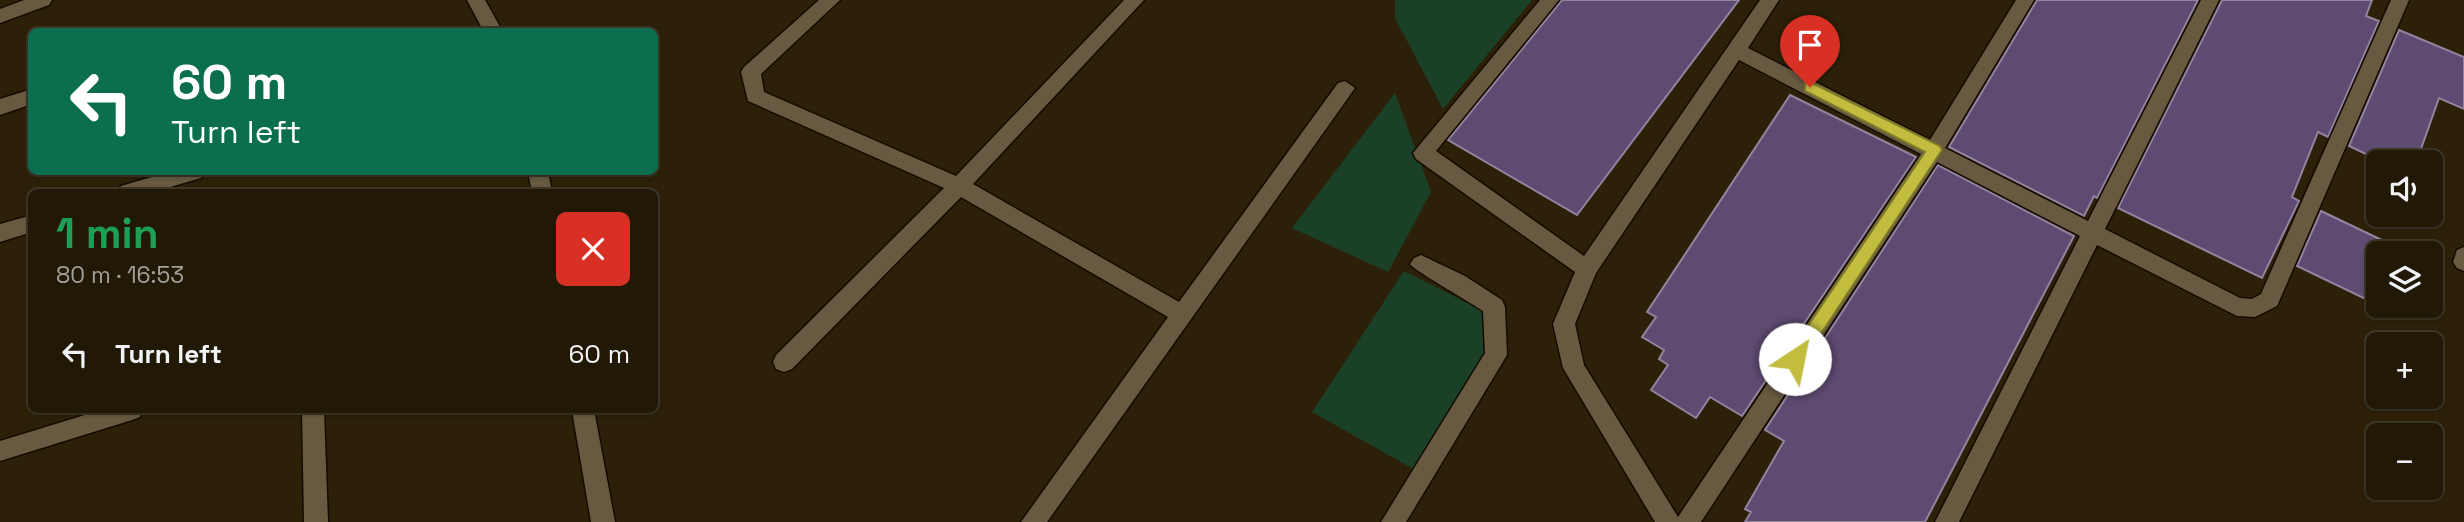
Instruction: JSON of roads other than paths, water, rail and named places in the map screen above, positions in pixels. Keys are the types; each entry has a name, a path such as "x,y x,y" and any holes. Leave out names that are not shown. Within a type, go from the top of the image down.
{"street":[{"path":"0,16 43,0"},
{"path":"476,0 492,28"},
{"path":"831,0 751,72 755,96 959,186 1183,315"},
{"path":"784,362 959,186 1135,0"},
{"path":"1550,0 1423,153 1587,269"},
{"path":"1668,522 1574,369 1564,324 1587,269 1770,0"},
{"path":"1687,522 1934,150 2025,0"},
{"path":"1947,522 2210,0"},
{"path":"1736,50 2237,307 2255,308 2270,300 2400,0"},
{"path":"1033,522 1345,88"},
{"path":"0,107 28,97"},
{"path":"138,189 184,175"},
{"path":"0,233 28,224"},
{"path":"2464,256 2464,262"},
{"path":"1393,522 1496,355 1494,307 1458,282 1421,264"},
{"path":"0,451 122,413"},
{"path":"313,413 316,522"},
{"path":"584,413 603,522"}]}
